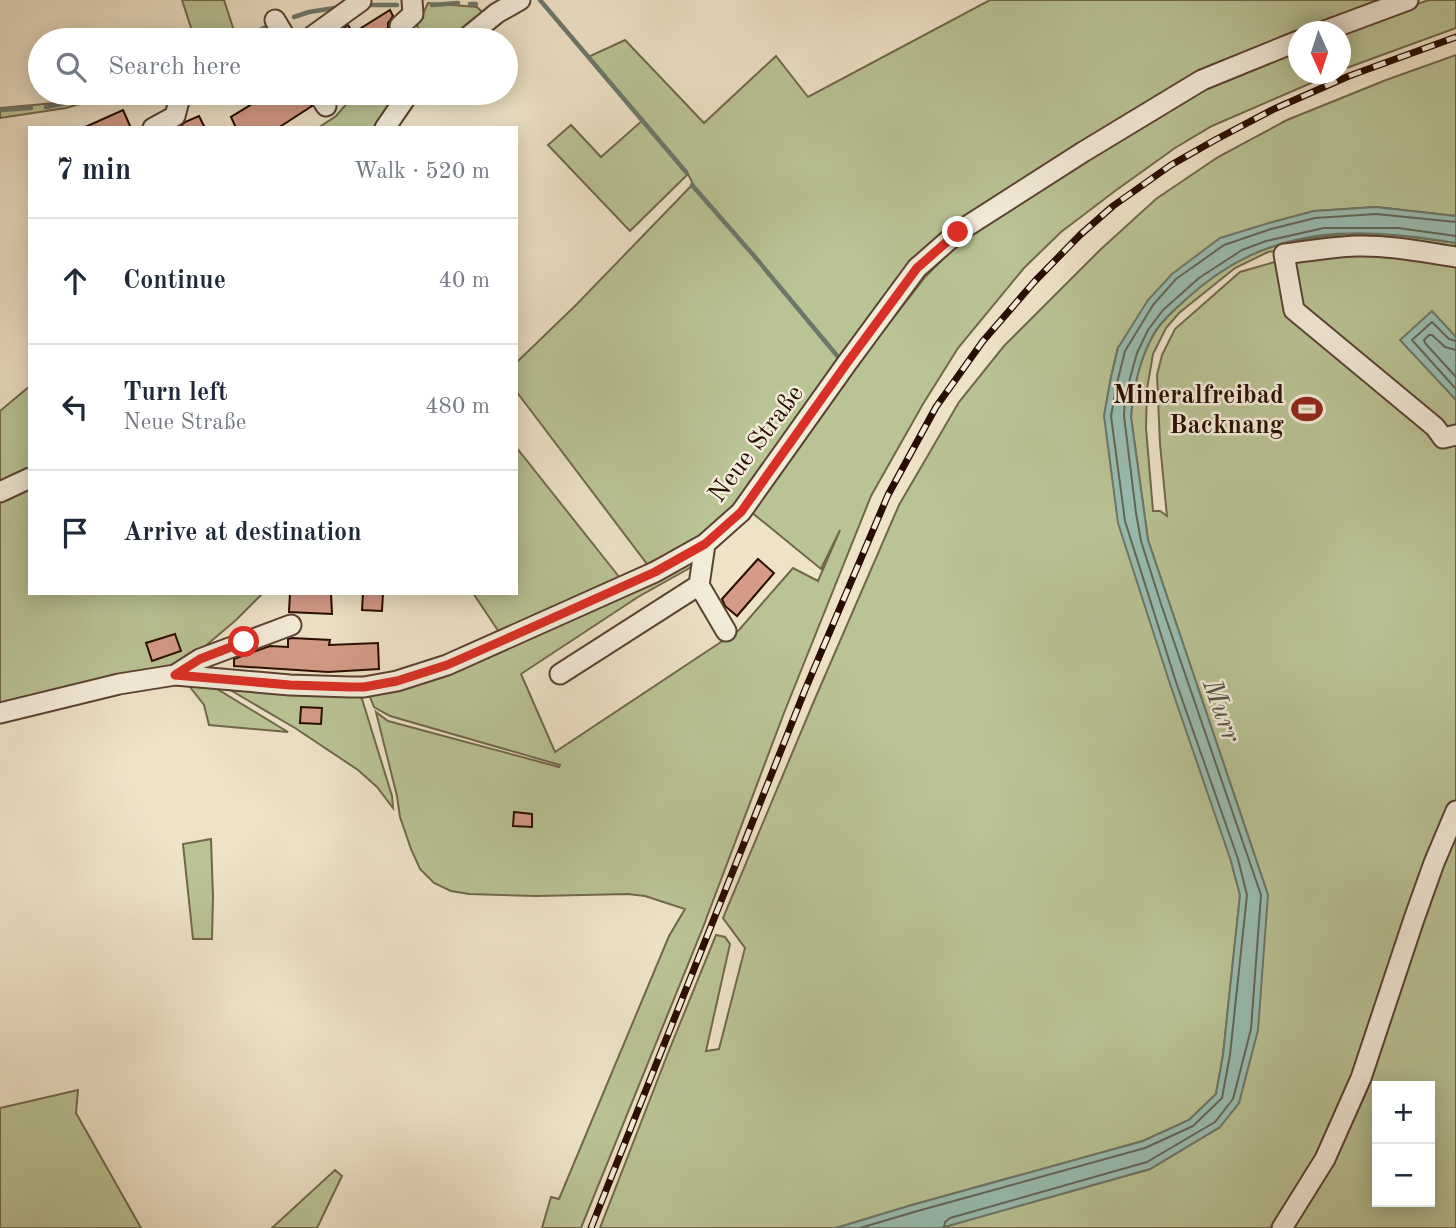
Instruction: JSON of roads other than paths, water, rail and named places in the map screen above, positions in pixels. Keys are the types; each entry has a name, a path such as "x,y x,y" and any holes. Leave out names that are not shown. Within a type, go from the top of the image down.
{"street":[{"path":"400,26 412,14 412,0"},
{"path":"479,28 497,13 520,0"},
{"path":"1351,21 1408,0"},
{"path":"324,28 361,1"},
{"path":"275,20 280,28"},
{"name":"Neue Straße","path":"0,713 119,684 175,675 290,685 350,687 397,681 447,665 655,572 705,544 741,512 917,268 958,232 1202,80 1288,45"},
{"path":"157,126 175,116 178,105"},
{"path":"386,126 401,105"},
{"path":"1456,257 1359,246 1284,254 1294,310 1435,427 1443,438 1456,435"},
{"path":"0,492 28,479"},
{"path":"705,544 699,585 726,631"},
{"path":"560,674 699,585"},
{"path":"175,675 200,659 291,625"},
{"path":"1282,1228 1325,1159 1361,1078 1413,919 1456,811"}],"water":[{"path":"1376,207 1456,216 1456,243 1390,234 1323,235 1284,243 1249,256 1201,287 1160,325 1144,354 1133,396 1131,417 1148,540 1268,895 1258,1030 1239,1103 1220,1127 1150,1169 941,1228 836,1228 1143,1141 1189,1120 1216,1094 1223,1055 1240,895 1118,523 1104,416 1111,377 1118,348 1148,300 1172,274 1220,238 1314,211"},
{"path":"1432,311 1456,337 1456,400 1400,340"}],"waterway":[{"path":"540,0 686,172"},
{"path":"432,5 458,3"},
{"path":"470,4 476,4"},
{"path":"366,5 397,5"},
{"path":"294,17 341,7"},
{"path":"46,107 56,105"},
{"path":"0,110 31,108"},
{"path":"692,185 839,358"}],"railway":[{"path":"591,1228 805,690 888,495 936,407 983,341 1035,281 1080,235 1113,206 1171,165 1274,109 1349,76 1456,37"}],"place":[{"name":"Mineralfreibad Backnang","path":"1307,409"}],"water label":[{"name":"Murr","path":"1223,710"}]}
